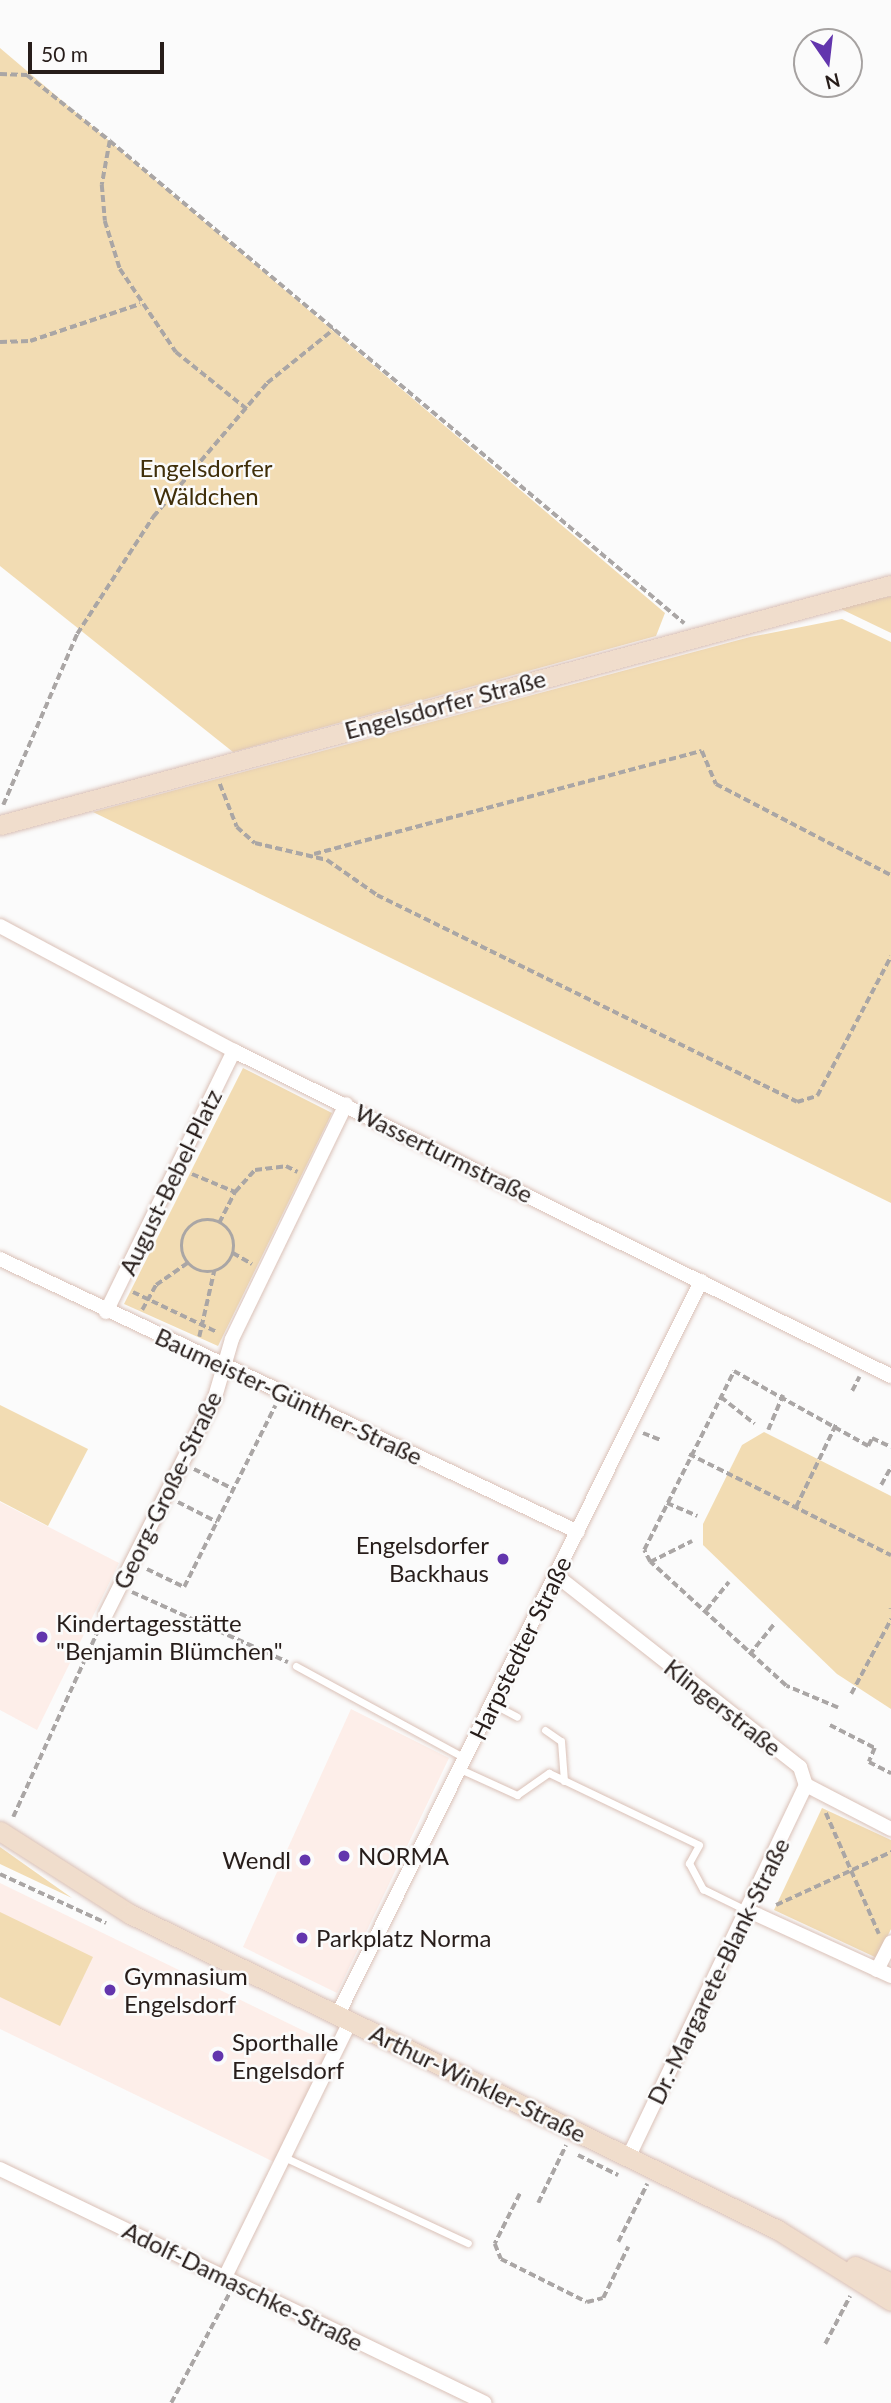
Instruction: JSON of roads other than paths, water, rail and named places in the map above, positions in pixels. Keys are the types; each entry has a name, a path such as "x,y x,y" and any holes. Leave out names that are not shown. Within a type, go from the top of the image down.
{"street":[{"name":"Engelsdorfer Straße","path":"0,825 891,584"},
{"name":"Wasserturmstraße","path":"0,926 234,1051 346,1104 891,1376"},
{"name":"August-Bebel-Platz","path":"106,1312 234,1051"},
{"path":"226,1365 232,1339 346,1104"},
{"name":"Baumeister-Günther-Straße","path":"0,1259 106,1312 226,1365 578,1532"},
{"name":"Harpstedter Straße","path":"230,2279 345,2017 463,1763 701,1281"},
{"name":"Georg-Große-Straße","path":"106,1614 182,1463 226,1365"},
{"name":"Klingerstraße","path":"557,1576 800,1767 812,1788 891,1829"},
{"name":"Dr.-Margarete-Blank-Straße","path":"629,2156 812,1788"},
{"name":"Arthur-Winkler-Straße","path":"3,1833 131,1914 629,2156 812,2249 891,2283"},
{"path":"751,1906 891,1976"},
{"path":"877,1970 889,1946"},
{"name":"Adolf-Damaschke-Straße","path":"0,2169 485,2403"},
{"name":"Arthur-Winkler-Straße","path":"812,2249 891,2301"}],"lane":[{"path":"296,1666 517,1795 539,1774 564,1781 699,1846 689,1863 703,1889 751,1906"},
{"path":"493,1704 517,1717"},
{"path":"545,1730 561,1741 564,1781"},
{"path":"284,2157 468,2243"}],"place":[{"name":"Engelsdorfer Backhaus","path":"503,1559"},
{"name":"Kindertagesstätte \"Benjamin Blümchen\"","path":"42,1637"},
{"name":"NORMA","path":"344,1856"},
{"name":"Wendl","path":"305,1860"},
{"name":"Parkplatz Norma","path":"302,1938"},
{"name":"Gymnasium Engelsdorf","path":"110,1990"},
{"name":"Sporthalle Engelsdorf","path":"218,2056"}],"park label":[{"name":"Engelsdorfer Wäldchen","path":"206,482"}]}
